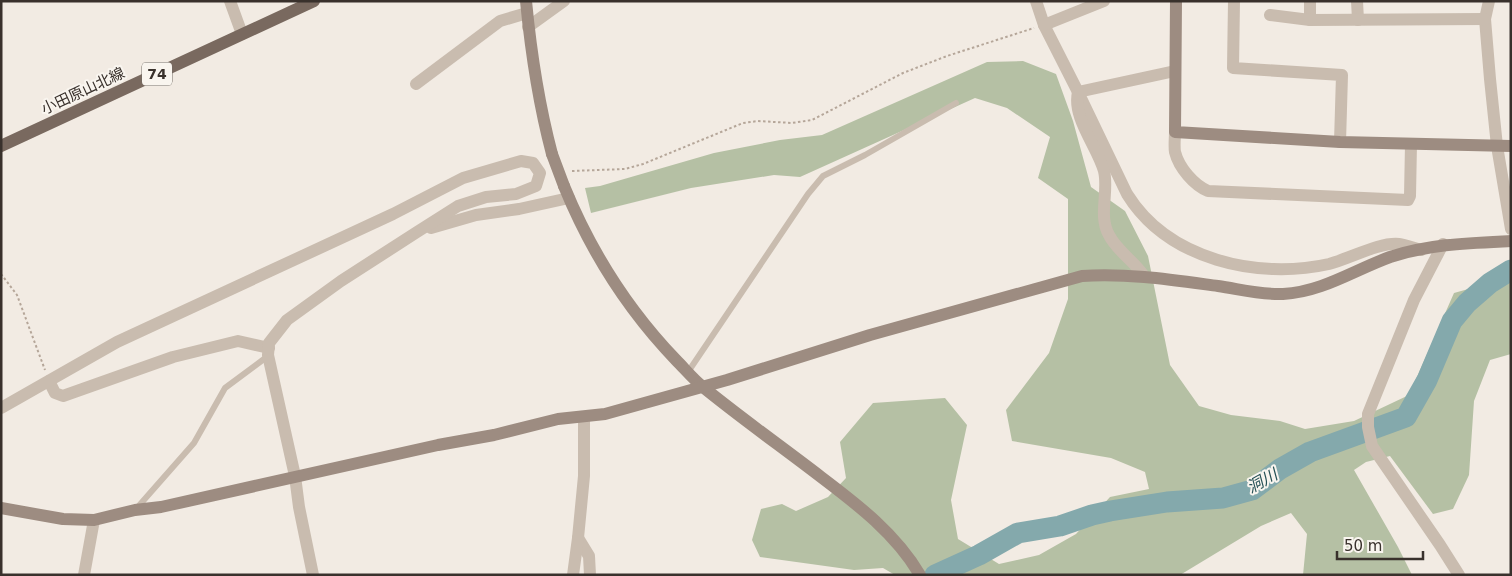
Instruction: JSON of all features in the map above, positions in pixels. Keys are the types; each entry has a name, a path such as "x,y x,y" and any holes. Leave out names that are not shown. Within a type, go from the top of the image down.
{"main road":[{"name":"小田原山北線","path":"1,146 314,1"}],"street":[{"path":"230,1 242,34"},
{"path":"528,27 564,1"},
{"path":"1036,1 1044,25 1134,206 1146,219 1179,244 1210,258 1264,268 1305,268 1332,263 1388,244 1399,244 1421,250"},
{"path":"1044,25 1104,1"},
{"path":"1176,1 1175,152 1181,166 1199,187 1208,191 1408,200 1410,196 1411,144"},
{"path":"1234,1 1234,68 1342,76 1340,142"},
{"path":"1310,1 1310,20"},
{"path":"1357,1 1358,20"},
{"path":"1489,1 1485,19 1497,146 1511,229"},
{"path":"416,84 500,21 527,7 528,27 544,126 552,154 569,198 594,249 624,299 657,340 702,386 876,522 897,542 920,575"},
{"path":"1270,15 1310,20 1485,19"},
{"path":"1078,92 1175,71"},
{"path":"1078,92 1076,101 1079,115 1104,169 1106,181 1105,221 1108,235 1136,264 1144,276"},
{"path":"1175,132 1340,142 1511,146"},
{"path":"1,408 118,342 393,214 463,178 521,161 533,164 540,173 536,186 516,194 486,197 458,206 341,281 287,320 269,343 269,352 295,476 299,507 313,575"},
{"path":"417,232 476,216 569,198"},
{"path":"1,508 63,519 94,520 135,510 161,507 438,445 494,435 558,419 605,414 727,380 870,335 1082,276 1144,276 1281,294 1323,286 1390,257 1443,244 1511,241"},
{"path":"1443,244 1414,300 1368,414 1368,427 1372,446 1459,575"},
{"path":"49,381 56,392 63,396 173,357 238,341 269,352"},
{"path":"573,575 584,476 584,417"},
{"path":"84,575 94,520"},
{"path":"578,538 589,556 590,575"}],"lane":[{"path":"688,372 808,194 824,176 956,103"},
{"path":"135,510 194,443 225,388 269,352"}],"path":[{"path":"567,171 612,170 634,166 744,123 758,121 792,123 812,120 903,73 947,56 1044,25"},
{"path":"1,274 17,294 49,381"}],"green space":[{"path":"1023,61 1056,74 1073,121 1091,187 1125,211 1148,256 1170,365 1199,406 1231,415 1280,421 1305,429 1354,421 1409,395 1454,293 1511,277 1511,354 1490,360 1474,401 1469,475 1453,509 1433,514 1390,456 1366,462 1354,470 1412,575 1303,575 1307,534 1291,513 1261,526 1180,575 895,575 883,568 854,570 760,557 752,540 761,509 782,504 796,511 828,497 846,478 840,442 873,403 945,398 967,425 951,500 958,539 999,564 1039,555 1076,534 1110,497 1149,489 1145,472 1111,458 1012,441 1006,410 1049,353 1068,299 1068,199 1038,178 1050,137 1007,108 975,98 800,177 774,175 691,188 591,213 585,188 600,186 714,153 780,140 822,135 987,62"}],"waterway":[{"name":"洞川","path":"935,575 979,555 1018,533 1060,526 1110,511 1167,502 1223,498 1252,490 1280,469 1310,452 1406,417 1427,380 1452,321 1467,303 1490,283 1511,270"}]}
